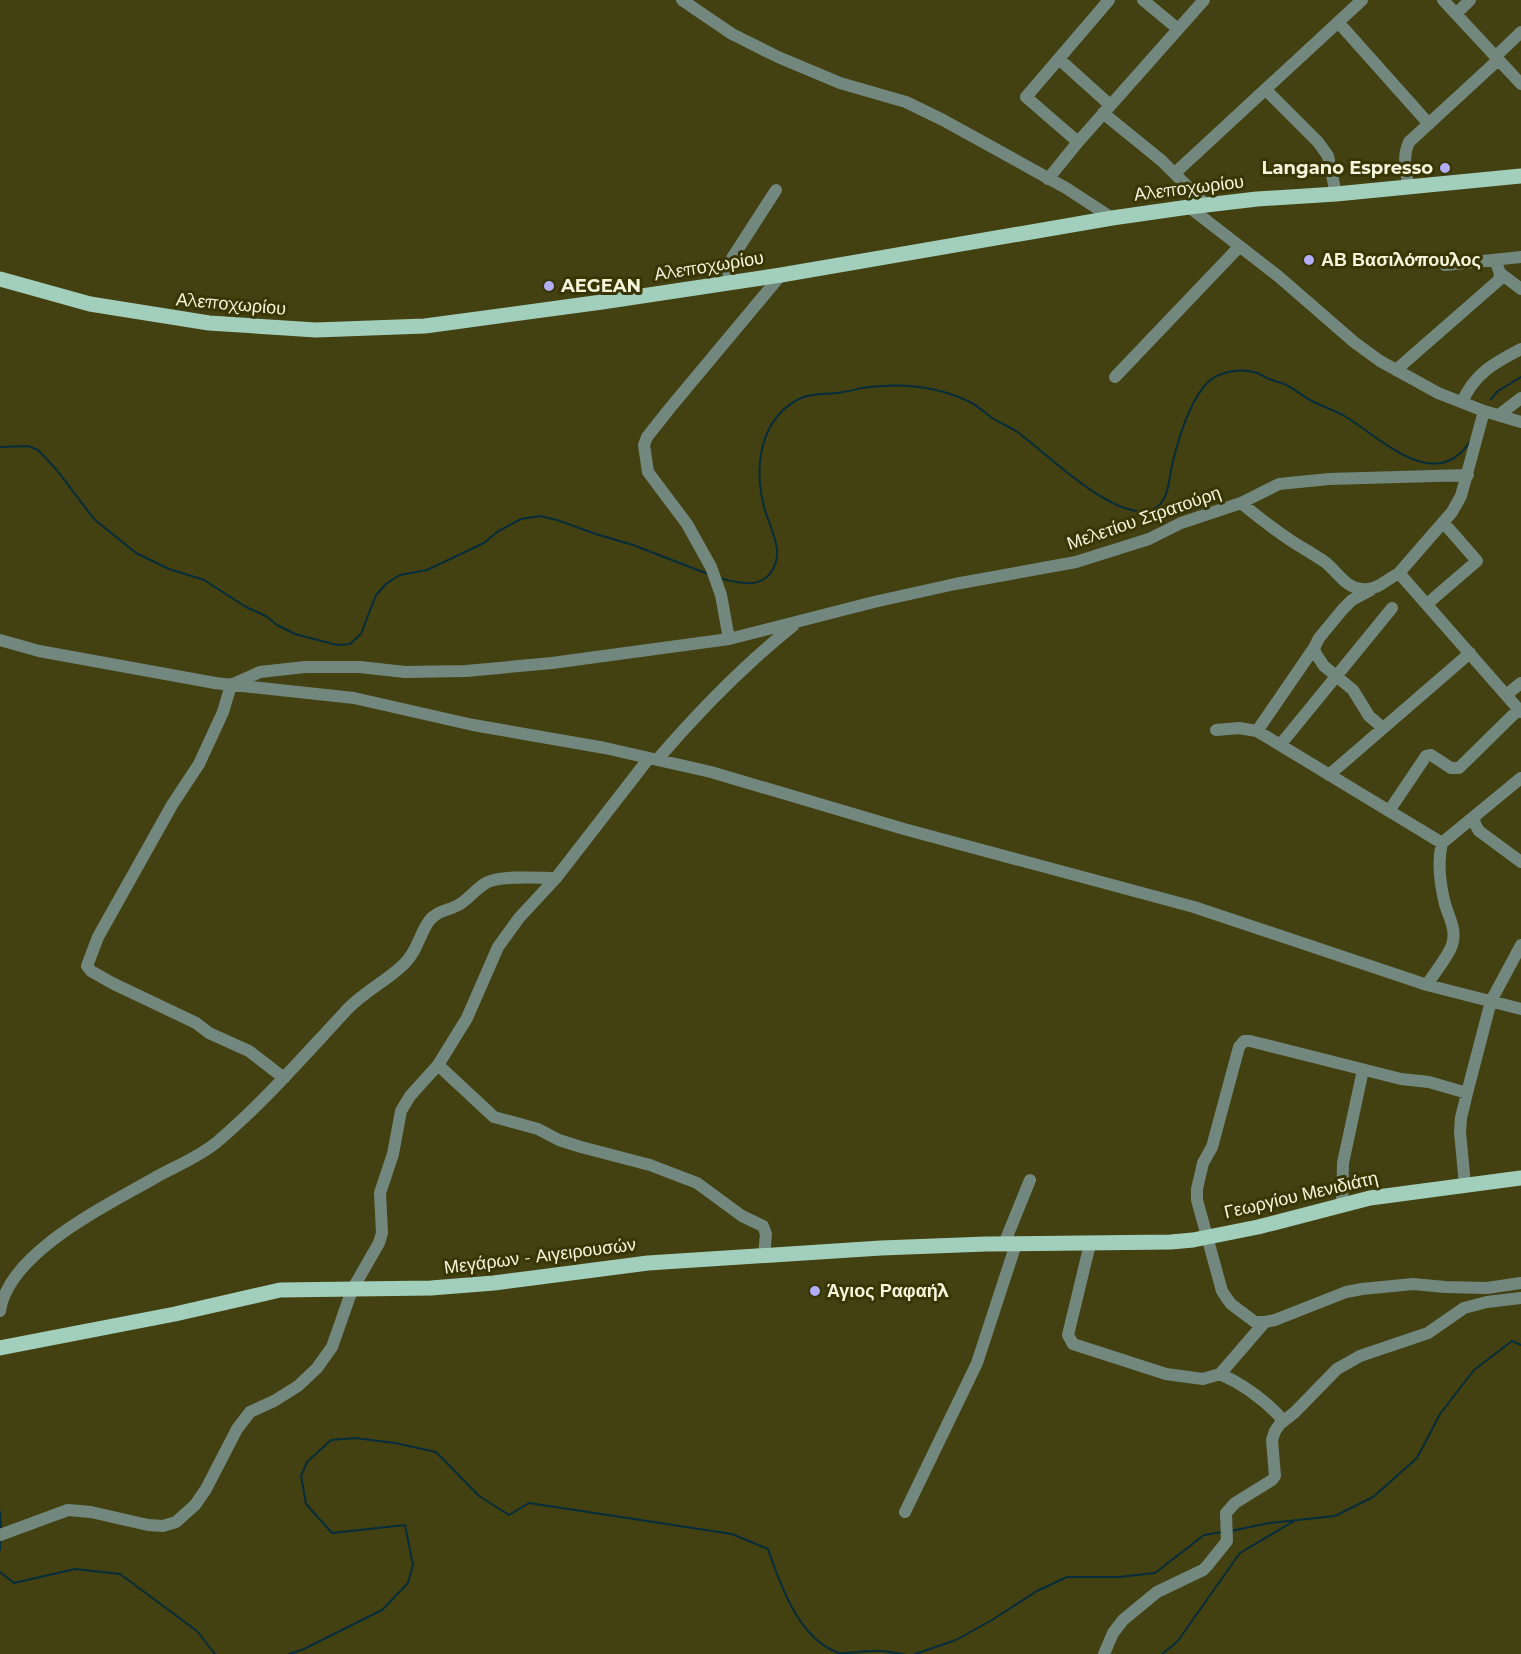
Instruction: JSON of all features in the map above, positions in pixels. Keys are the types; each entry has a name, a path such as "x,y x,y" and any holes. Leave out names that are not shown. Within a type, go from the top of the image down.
{"main road":[{"path":"1409,188 1521,177"},
{"name":"Αλεποχωρίου","path":"0,279 90,304 209,323 316,330 425,326 781,275 1112,218 1189,207 1409,188"},
{"name":"Γεωργίου Μενιδιάτη","path":"1090,1244 1193,1240 1257,1227 1370,1198 1521,1178"},
{"name":"Μεγάρων - Αιγειρουσών","path":"0,1348 175,1314 280,1290 407,1290 459,1286 619,1266 881,1248 1090,1244"}],"street":[{"path":"682,0 724,29 762,49 834,81 895,98 919,108 982,140 1083,198 1112,218"},
{"path":"1078,142 1026,97 1109,0"},
{"path":"1143,0 1178,29"},
{"path":"1048,179 1106,109 1204,0"},
{"path":"1175,173 1362,0"},
{"path":"1443,0 1521,84"},
{"path":"1456,14 1470,0"},
{"path":"1338,22 1429,124"},
{"path":"1409,188 1406,149 1409,142 1521,32"},
{"path":"1059,59 1106,109 1206,205"},
{"path":"1266,90 1318,142 1328,156 1336,194"},
{"path":"735,282 727,266 776,190"},
{"path":"1189,207 1278,276 1366,352 1438,393 1484,411 1521,422"},
{"path":"1115,377 1239,247"},
{"path":"1445,265 1521,257"},
{"path":"1495,260 1500,273 1521,289"},
{"path":"1396,370 1492,287 1500,273"},
{"path":"729,639 725,610 711,567 691,531 648,472 644,445 647,437 670,408 781,275"},
{"path":"1462,402 1473,381 1496,362 1521,349"},
{"path":"1499,415 1521,398"},
{"path":"1257,731 1319,638 1343,609 1352,600 1399,573 1443,522 1461,496 1484,411"},
{"name":"Μελετίου Στρατούρη","path":"231,685 260,672 305,667 342,666 405,672 466,671 552,663 729,639 955,584 1076,562 1149,539 1181,523 1241,503 1270,488 1287,483 1339,479 1468,476"},
{"path":"1241,503 1266,524 1325,562 1345,583 1361,589 1377,586"},
{"path":"1427,604 1477,561 1443,522"},
{"path":"1389,811 1426,756 1431,754 1451,768 1459,768 1520,710 1399,573"},
{"path":"1280,745 1392,608"},
{"path":"0,1535 68,1510 91,1512 156,1526 176,1522 200,1499 237,1429 250,1412 298,1386 317,1368 326,1356 342,1322 352,1290 382,1233 380,1193 393,1154 401,1111 410,1096 438,1065 466,1018 498,947 519,918 556,878 653,759 735,676 797,622"},
{"path":"0,640 39,651 231,685 317,692 354,698 473,725 542,736 711,772 904,829 1194,908 1427,985 1521,1009"},
{"path":"1314,648 1324,666 1353,690 1369,716 1383,728"},
{"path":"1329,775 1470,653"},
{"path":"1506,695 1521,683"},
{"path":"231,685 223,712 208,746 98,937 87,966 91,971 112,983 249,1051 284,1078"},
{"path":"1216,730 1239,728 1257,731 1442,843"},
{"path":"1427,985 1452,947 1454,933 1441,881 1442,843 1521,778"},
{"path":"1474,817 1479,831 1521,862"},
{"path":"0,1311 5,1293 17,1275 61,1233 160,1175 201,1154 235,1126 284,1078 345,1011 412,956 426,924 436,913 463,903 481,886 493,880 556,878"},
{"path":"1465,1185 1460,1132 1461,1118 1491,1001 1521,945"},
{"path":"1467,1093 1429,1082 1401,1079 1250,1041 1241,1043 1212,1147 1203,1163 1197,1189 1200,1213 1222,1291 1231,1304 1248,1319 1265,1322 1346,1292 1413,1284 1486,1288 1521,1283"},
{"path":"438,1065 494,1117 538,1129 559,1140 650,1166 704,1186 742,1216 763,1226 766,1234 764,1256"},
{"path":"1342,1205 1343,1163 1364,1070"},
{"path":"905,1512 977,1363 1030,1180"},
{"path":"1090,1244 1068,1335 1073,1344 1166,1374 1203,1379 1220,1374 1265,1322"},
{"path":"1104,1654 1113,1633 1123,1620 1156,1592 1203,1570 1224,1546 1227,1541 1226,1513 1235,1503 1269,1484 1275,1476 1272,1440 1275,1431 1337,1369 1383,1347 1428,1333 1464,1308 1487,1302 1513,1301 1521,1298"},
{"path":"1220,1374 1248,1388 1284,1421"}],"waterway":[{"path":"719,578 742,583 756,582 763,580 773,569 777,559 777,549 761,492 760,460 763,445 776,418 787,407 811,395 838,393 867,387 896,386 921,387 958,397 1016,431 1064,470 1105,499 1125,508 1143,511 1158,506 1165,497 1179,441 1196,398 1208,382 1230,372 1242,370 1254,372 1288,386 1312,401 1338,412 1392,448 1425,463 1442,463 1457,456 1471,440"},
{"path":"1491,399 1498,391 1521,377"},
{"path":"0,447 28,446 38,450 56,469 94,519 136,553 169,569 204,580 295,634 337,645 350,644 361,634 376,595 387,583 400,575 427,570 484,543 497,532 521,519 540,516 557,520 633,545 708,574"},
{"path":"1231,1531 1269,1523 1335,1516 1373,1497 1417,1458 1440,1414 1474,1370 1512,1341 1521,1345"},
{"path":"289,1654 304,1649 382,1610 408,1583 413,1565 405,1525 332,1533 306,1504 301,1476 307,1462 331,1440 355,1438 395,1443 436,1452 479,1496 509,1515 529,1503 732,1534 768,1549 793,1609 802,1624 825,1646 839,1653 884,1651 904,1654"},
{"path":"0,1512 1,1530"},
{"path":"1162,1654 1177,1642 1240,1553 1294,1521"},
{"path":"915,1654 956,1640 1037,1591 1067,1577 1119,1577 1155,1573 1204,1535 1222,1532"},
{"path":"0,1538 0,1550"},
{"path":"0,1572 14,1583 75,1569 120,1574 197,1631 215,1654"}],"place":[{"name":"Langano Espresso","path":"1445,168"},
{"name":"ΑΒ Βασιλόπουλος","path":"1309,260"},
{"name":"AEGEAN","path":"549,286"},
{"name":"Άγιος Ραφαήλ","path":"815,1291"}]}
